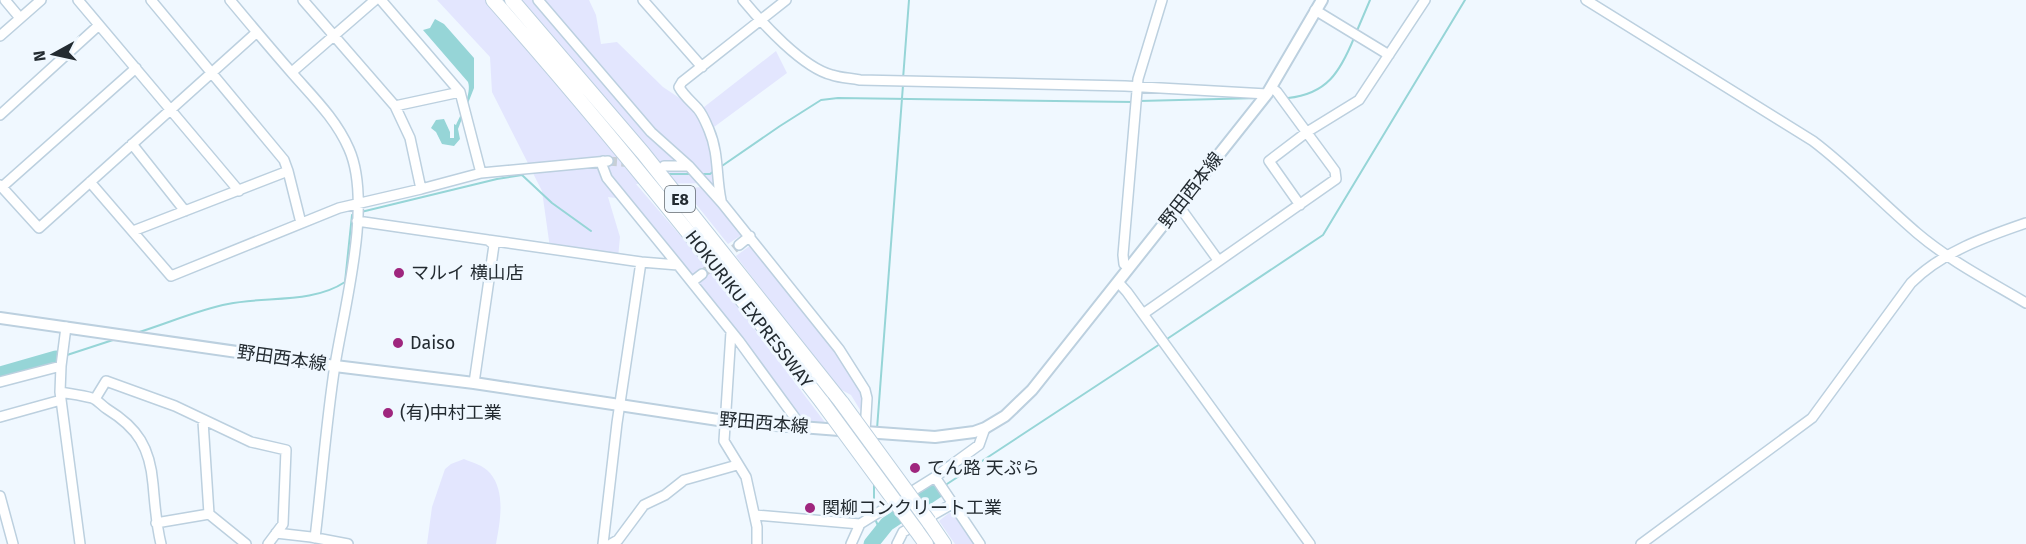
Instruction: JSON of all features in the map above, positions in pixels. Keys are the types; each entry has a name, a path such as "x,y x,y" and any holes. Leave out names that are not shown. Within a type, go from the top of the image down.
{"highway":[{"name":"HOKURIKU EXPRESSWAY","path":"493,0 630,159 725,276 822,402 926,544"},
{"name":"HOKURIKU EXPRESSWAY","path":"512,0 643,153 842,403 944,544"}],"main road":[{"name":"野田西本線","path":"0,318 335,366 474,383 620,407 725,421 865,432 965,435 986,428 1005,417 1022,402 1269,91 1318,5"}],"street":[{"path":"5,0 20,18"},
{"path":"0,36 40,0"},
{"path":"78,0 239,191"},
{"path":"151,0 284,160 301,223"},
{"path":"230,0 323,106 350,151 358,206 356,243 335,366 315,538"},
{"path":"303,0 395,106 410,138 421,189"},
{"path":"292,72 375,0"},
{"path":"381,0 460,92 481,173"},
{"path":"538,0 651,132 691,167 750,236 839,349 862,383 867,398 865,432"},
{"path":"643,0 702,67"},
{"path":"743,0 760,20 809,64 830,75 860,80 1277,92 1335,171 1334,181 1143,314"},
{"path":"722,203 715,147 704,118 682,93 680,87 682,82 786,0"},
{"path":"1129,268 1124,264 1123,255 1138,87 1144,58 1162,0"},
{"path":"1300,205 1269,161 1307,132 1359,100 1425,0"},
{"path":"1586,0 1813,141 1834,157 1918,233 1949,256 2026,303"},
{"path":"1318,5 1355,35 1389,55"},
{"path":"0,116 99,25"},
{"path":"136,68 1,186 39,228 257,32"},
{"path":"395,106 460,92"},
{"path":"132,144 185,211"},
{"path":"90,182 171,276 339,208 358,206 481,173 605,161 606,175 693,281 801,426"},
{"path":"664,166 691,167"},
{"path":"133,231 288,171"},
{"path":"1177,208 1184,213 1218,260"},
{"path":"357,220 641,262 678,265"},
{"path":"1641,544 1812,418 1911,284 1922,273 1971,242 2026,223"},
{"path":"739,244 750,236"},
{"path":"474,383 495,249 488,240"},
{"path":"603,544 641,262"},
{"path":"693,281 702,274"},
{"path":"1118,282 1310,544"},
{"path":"66,327 61,364 61,396 80,544"},
{"path":"731,332 724,441 746,477 757,526 757,544"},
{"path":"0,382 61,364"},
{"path":"95,399 106,381 175,406 251,442 286,450 283,524 268,544"},
{"path":"0,417 61,396 95,399 122,418 141,439 149,457 156,523 161,544"},
{"path":"203,421 209,514 246,544"},
{"path":"851,544 860,524 936,479 979,446 986,428"},
{"path":"610,544 618,540 644,505 665,495 684,480 737,465"},
{"path":"936,479 980,544"},
{"path":"0,496 13,544"},
{"path":"897,544 903,532 952,504"},
{"path":"156,523 209,514"},
{"path":"755,515 860,524"},
{"path":"276,533 348,544"}],"shaded area":[{"path":"437,0 589,0 596,15 601,44 617,42 663,87 699,111 776,51 787,73 710,130 717,183 636,184 709,269 830,429 801,426 624,199 608,197 620,237 618,258 550,248 542,191 492,92 490,57"},
{"path":"704,187 743,234 728,244 683,188"},
{"path":"751,245 858,385 863,400 862,413 851,395 836,387 736,256"},
{"path":"464,459 487,470 495,481 500,498 496,544 427,544 432,507 445,469"},
{"path":"949,513 953,514 974,544 955,544 939,521"}],"water":[{"path":"435,19 444,24 474,58 474,88 458,129 460,139 454,146 442,144 436,132 431,128 436,120 444,119 450,132 450,138 454,138 454,124 456,125 463,109 469,87 468,82 423,30 430,28"}],"waterway":[{"path":"903,79 909,0"},
{"path":"1356,33 1370,0"},
{"path":"1164,341 1323,235 1465,0"},
{"path":"1288,98 1313,92 1330,79 1343,61 1354,38"},
{"path":"877,429 903,85"},
{"path":"719,168 821,100 838,98 1133,102"},
{"path":"1139,101 1259,98"},
{"path":"700,174 710,174 714,171"},
{"path":"667,174 691,174"},
{"path":"361,212 522,175 552,203 591,231"},
{"path":"136,333 216,307 242,302 303,297 318,294 345,282 352,215 355,214"},
{"path":"64,356 116,339"},
{"path":"944,486 1160,344"},
{"path":"0,374 56,358"},
{"path":"874,483 874,510"},
{"path":"871,544 887,524 938,490"},
{"path":"875,519 880,530"}],"tunnel":[{"path":"608,161 635,163"},
{"path":"702,274 739,245"}],"place":[{"name":"マルイ 横山店","path":"399,273"},
{"name":"Daiso","path":"398,343"},
{"name":"(有)中村工業","path":"388,413"},
{"name":"てん路 天ぷら","path":"915,468"},
{"name":"関柳コンクリート工業","path":"810,508"}]}
